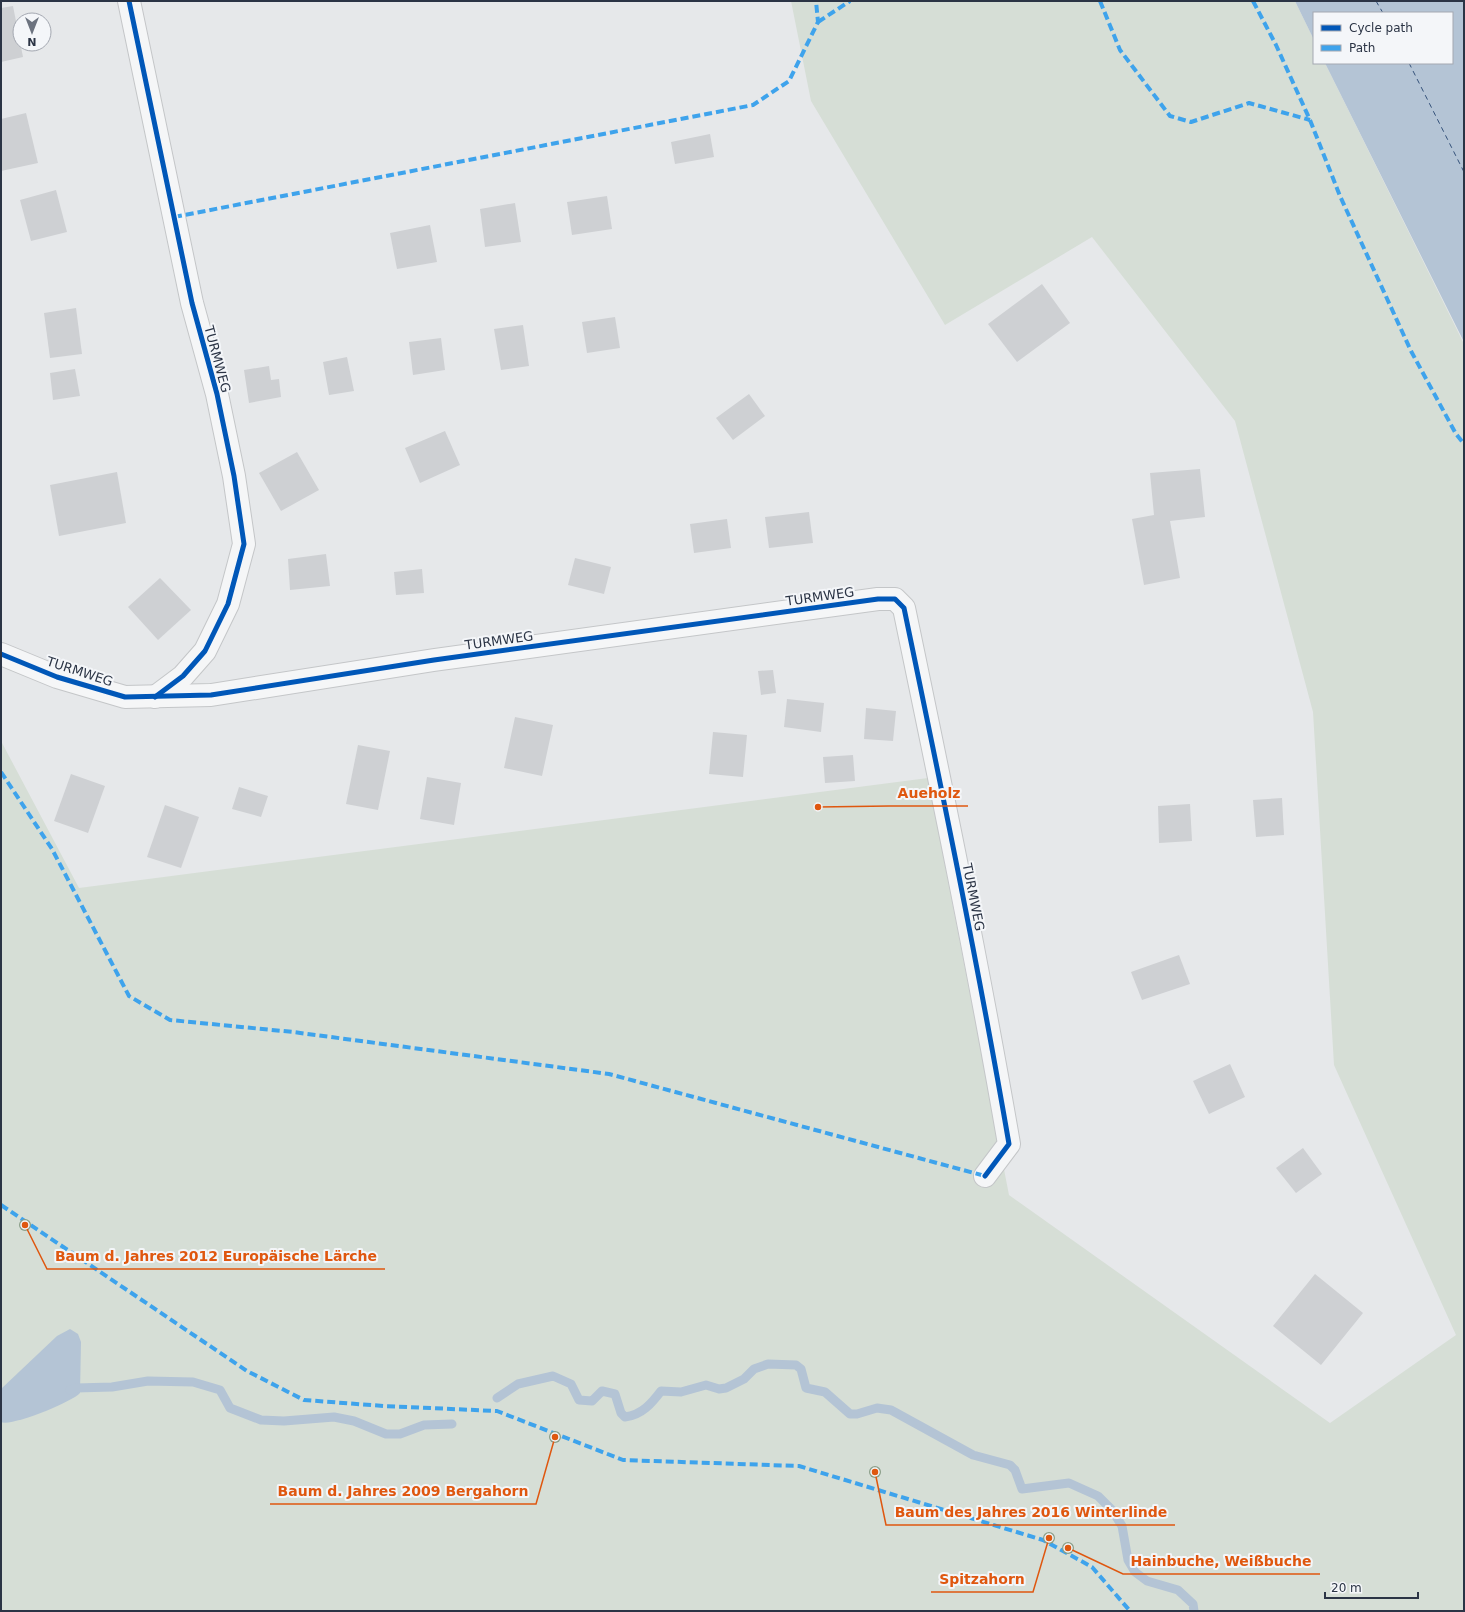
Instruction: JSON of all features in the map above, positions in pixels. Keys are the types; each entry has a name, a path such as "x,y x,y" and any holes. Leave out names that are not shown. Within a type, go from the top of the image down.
{"street":[{"name":"TURMWEG","path":"129,1 192,303 220,409 234,476 244,544 228,604 205,650 183,676 155,697"},
{"name":"TURMWEG","path":"1,654 57,677 125,697 211,695 442,659 871,600 895,599 904,608 944,799 990,1032 1009,1144 985,1176"}],"shaded area":[{"path":"791,1 1295,1 1313,38 1313,64 1325,64 1464,344 1464,1611 1,1611 1,741 79,888 928,778 1009,1195 1330,1423 1456,1335 1334,1065 1313,712 1235,421 1092,237 945,325 811,101"}],"water":[{"path":"1295,1 1464,1 1464,342 1325,64 1453,64 1453,12 1313,12 1313,38"},
{"path":"70,1329 78,1334 81,1342 80,1393 66,1402 41,1413 16,1421 7,1423 1,1422 1,1389 57,1336"}],"building":[{"path":"13,6 14,12 12,12 12,52 22,52 23,57 1,62 1,8"},
{"path":"26,113 38,163 1,171 1,119"},
{"path":"710,134 714,157 675,164 671,142"},
{"path":"56,190 67,232 31,241 20,200"},
{"path":"607,196 612,229 572,235 567,202"},
{"path":"515,203 521,242 485,247 480,209"},
{"path":"430,225 437,262 397,269 390,233"},
{"path":"1042,284 1070,323 1017,362 988,324"},
{"path":"76,308 82,354 50,358 44,313"},
{"path":"615,317 620,348 587,353 582,322"},
{"path":"523,325 529,366 501,370 494,329"},
{"path":"441,338 445,370 413,375 409,342"},
{"path":"347,357 354,391 329,395 323,362"},
{"path":"269,366 271,380 279,379 281,397 249,403 244,370"},
{"path":"75,369 80,396 53,400 50,373"},
{"path":"749,394 765,416 733,440 716,418"},
{"path":"445,431 460,465 420,483 405,448"},
{"path":"297,452 319,490 281,511 259,473"},
{"path":"1200,469 1205,517 1170,521 1180,578 1144,585 1132,519 1154,515 1150,473"},
{"path":"117,472 126,523 59,536 50,485"},
{"path":"809,512 813,543 769,548 765,517"},
{"path":"727,519 731,548 694,553 690,524"},
{"path":"326,554 330,586 290,590 288,559"},
{"path":"575,558 611,567 604,594 568,585"},
{"path":"422,569 424,593 396,595 394,572"},
{"path":"160,578 191,610 158,640 128,607"},
{"path":"773,670 776,693 761,695 758,671"},
{"path":"787,699 824,703 821,732 784,727"},
{"path":"866,708 896,711 893,741 864,739"},
{"path":"515,717 553,725 542,776 504,768"},
{"path":"713,732 747,735 743,777 709,774"},
{"path":"358,745 390,751 378,810 346,804"},
{"path":"853,755 855,781 825,783 823,757"},
{"path":"71,774 105,786 88,833 54,821"},
{"path":"427,777 461,783 454,825 420,819"},
{"path":"239,787 268,796 261,817 232,809"},
{"path":"1282,798 1284,835 1256,837 1253,800"},
{"path":"1190,804 1192,841 1159,843 1158,806"},
{"path":"165,805 199,817 181,868 147,857"},
{"path":"1179,955 1190,984 1142,1000 1131,972"},
{"path":"1230,1064 1245,1097 1209,1114 1193,1081"},
{"path":"1303,1148 1322,1174 1296,1193 1276,1168"},
{"path":"1315,1274 1363,1313 1321,1365 1273,1326"}],"waterway":[{"path":"497,1398 518,1384 553,1376 571,1384 579,1400 592,1401 602,1391 615,1394 621,1413 625,1417 637,1414 646,1408 661,1391 681,1392 706,1385 719,1389 726,1388 744,1379 754,1369 768,1364 796,1365 801,1369 806,1388 825,1392 850,1414 857,1414 877,1408 891,1410 973,1455 1010,1465 1015,1470 1022,1489 1069,1483 1098,1496 1112,1510 1122,1526 1128,1560 1135,1572 1147,1581 1178,1590 1193,1604 1194,1611"},
{"path":"70,1390 76,1388 112,1387 148,1381 193,1382 220,1390 230,1408 261,1420 284,1421 334,1417 354,1421 386,1434 400,1434 424,1425 452,1424"}],"ferry route":[{"path":"1376,1 1382,12"},
{"path":"1410,64 1464,172"}],"marked path":[{"path":"174,217 753,105 789,81 818,22 816,1"},
{"path":"818,22 850,1"},
{"path":"1100,1 1120,50 1170,116 1191,122 1249,103 1310,120"},
{"path":"1253,1 1276,45 1310,120 1340,196 1411,351 1456,434 1464,444"},
{"path":"1,772 52,849 129,996 170,1020 293,1032 609,1074 985,1176"},
{"path":"1,1205 247,1371 304,1400 384,1406 497,1411 623,1460 799,1466 1043,1540 1092,1567 1130,1611"}],"cycle path":[{"path":"129,1 192,303 217,394 234,476 244,544 228,604 205,651 183,676 155,697"},
{"path":"1,654 57,677 125,697 211,695 434,660 878,599 895,599 904,608 972,942 1009,1144 985,1176"}],"place":[{"name":"Aueholz","path":"818,807"},
{"name":"Baum d. Jahres 2012 Europäische Lärche","path":"25,1225"},
{"name":"Baum d. Jahres 2009 Bergahorn","path":"555,1437"},
{"name":"Baum des Jahres 2016 Winterlinde","path":"875,1472"},
{"name":"Spitzahorn","path":"1049,1538"},
{"name":"Hainbuche, Weißbuche","path":"1068,1548"}]}
